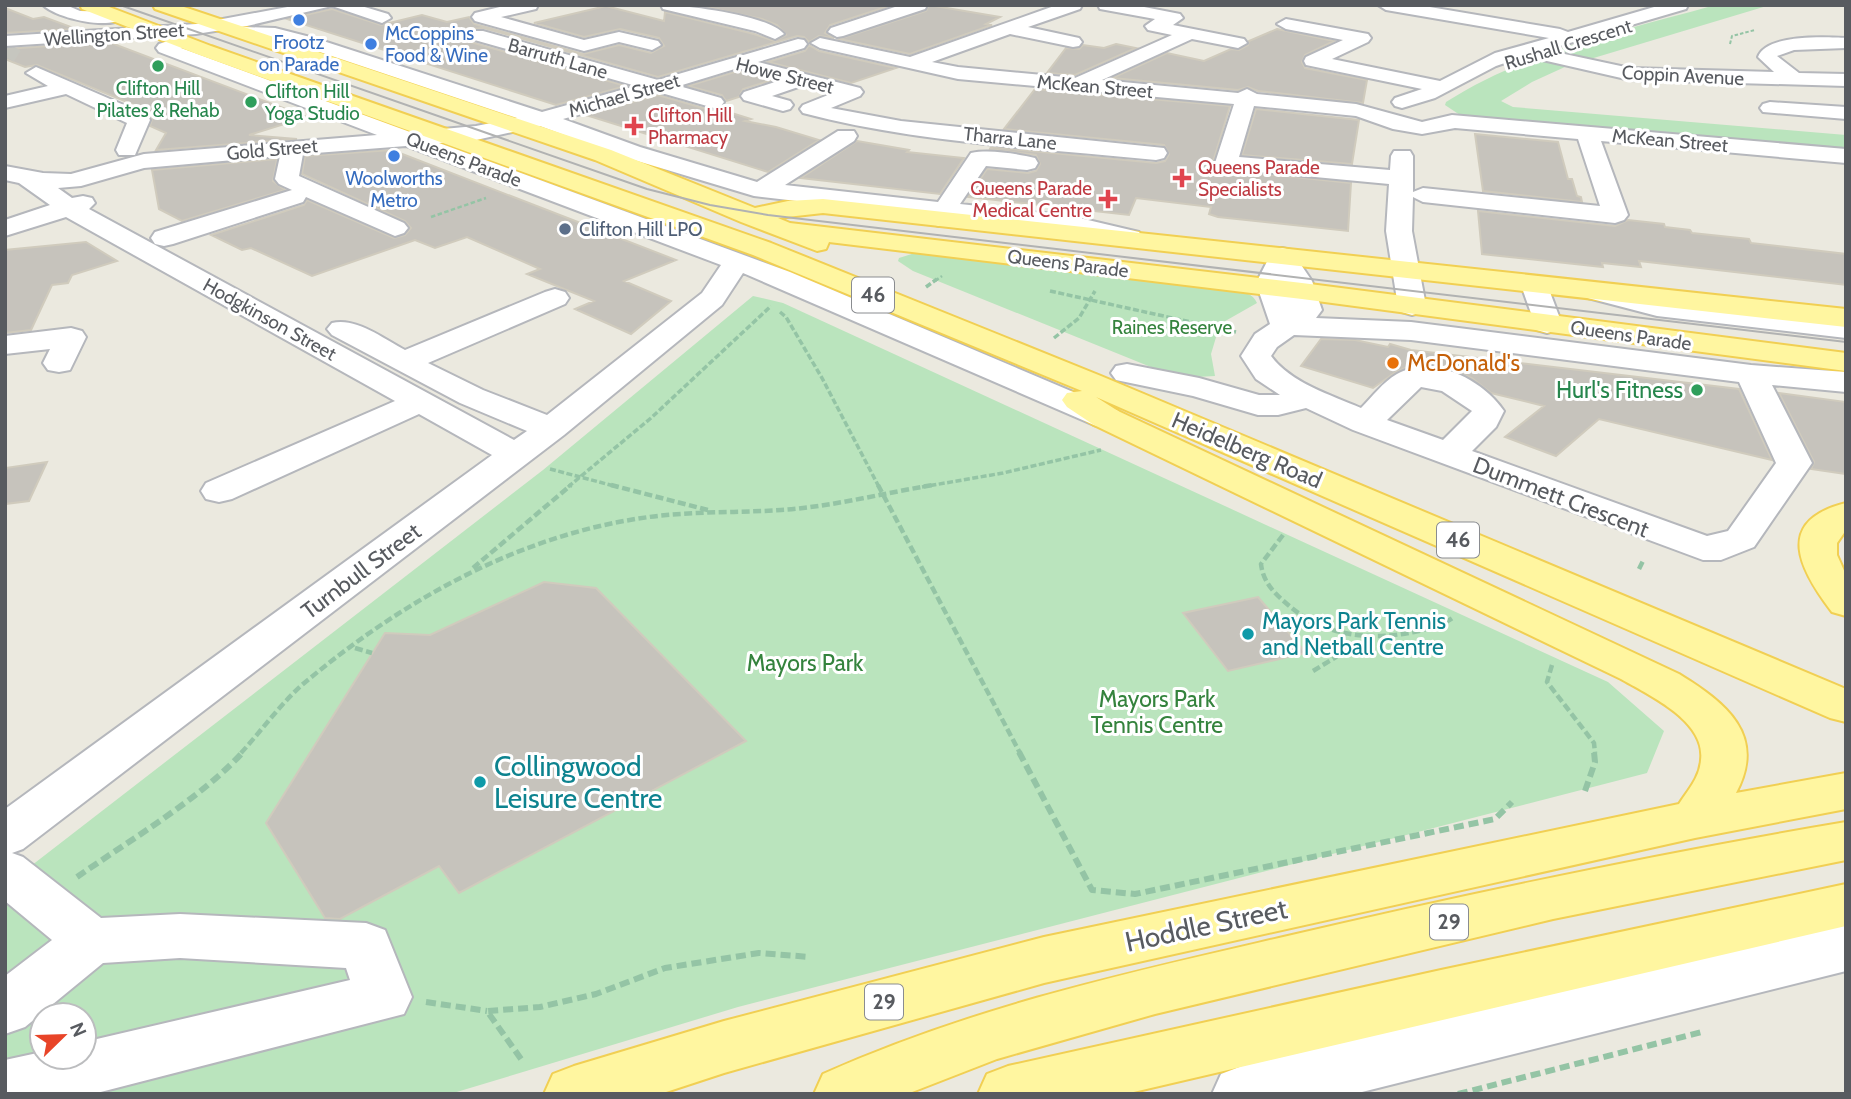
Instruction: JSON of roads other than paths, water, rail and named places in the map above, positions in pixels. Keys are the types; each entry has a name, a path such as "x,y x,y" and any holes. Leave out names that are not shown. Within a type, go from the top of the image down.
{"main road":[{"name":"Queens Parade","path":"88,5 418,133 533,167 649,218"},
{"name":"Queens Parade","path":"162,5 217,23 261,23"},
{"name":"Queens Parade","path":"520,119 601,147 671,182"},
{"path":"671,182 822,206"},
{"name":"Heidelberg Road","path":"671,182 875,267 1044,350 1836,689"},
{"name":"Queens Parade","path":"711,229 794,207 822,206 942,214 1839,323"},
{"name":"Heidelberg Road","path":"680,219 1044,350 1127,373 1836,689"},
{"name":"Queens Parade","path":"711,229 785,229 1271,287 1615,333"},
{"path":"875,267 889,254 925,246"},
{"path":"1044,350 1070,394 1109,433 1308,515 1658,681 1700,711 1717,730 1726,758 1721,775 1695,818"},
{"path":"1846,514 1824,526 1816,543 1819,566 1846,603"},
{"name":"Hoddle Street","path":"574,1094 751,1039 1044,960 1695,818 1846,791"},
{"name":"Hoddle Street","path":"844,1094 937,1052 1055,1014 1332,948 1654,876 1846,841"},
{"path":"1008,1094 1441,994 1846,905"}],"street":[{"name":"Queens Parade","path":"51,5 78,16 117,17"},
{"name":"Queens Parade","path":"196,5 261,23 277,33 309,42 432,90 520,119"},
{"path":"261,23 301,5"},
{"path":"261,23 324,5"},
{"path":"339,5 382,18"},
{"path":"530,5 481,16 584,46"},
{"name":"McKean Street","path":"669,5 761,27 806,33 961,71 1328,107 1441,111 1587,133 1846,156"},
{"name":"McKean Street","path":"689,5 714,14"},
{"name":"Michael Street","path":"418,133 520,119 726,60 888,5"},
{"name":"Michael Street","path":"806,33 919,5"},
{"path":"891,56 978,39 1074,5"},
{"path":"1106,5 1174,18 1154,26 1238,43"},
{"path":"1386,5 1578,35"},
{"path":"1414,5 1578,35"},
{"name":"Rushall Crescent","path":"1386,111 1441,111 1474,71 1484,64 1578,35 1690,6"},
{"path":"74,33 101,27 117,17"},
{"name":"Wellington Street","path":"10,46 217,23 261,23"},
{"path":"1286,24 1369,33 1313,61 1441,111 1423,149 1423,242 1418,270"},
{"path":"1008,28 1073,42"},
{"name":"Wellington Street","path":"10,46 74,33 151,30"},
{"path":"946,32 978,39"},
{"path":"1081,82 1191,33"},
{"name":"Barruth Lane","path":"477,35 714,102"},
{"path":"549,56 619,37 652,45"},
{"name":"Queens Parade","path":"182,41 165,48 418,133 508,176 649,218 737,261 776,292 1109,433"},
{"path":"1795,79 1772,63 1768,53 1772,49 1846,44"},
{"name":"Coppin Avenue","path":"1527,51 1630,74 1846,80"},
{"name":"Howe Street","path":"726,60 853,92"},
{"path":"36,73 139,120 127,150"},
{"path":"783,106 751,96 803,79"},
{"path":"5,102 66,88"},
{"name":"Tharra Lane","path":"853,92 810,109 849,119 901,127 1083,145 1070,164 1048,165 979,158 942,214"},
{"path":"1247,97 1226,163 1401,178"},
{"path":"1770,108 1846,113"},
{"path":"1386,111 1402,150 1399,231 1418,270 1425,308"},
{"name":"Gold Street","path":"82,187 144,161 293,148 418,133"},
{"name":"Gold Street","path":"82,187 278,145 418,133"},
{"path":"1423,215 1615,215 1587,133"},
{"path":"761,190 846,136"},
{"path":"1083,145 1156,153"},
{"name":"Queens Parade","path":"601,147 761,190 942,214"},
{"path":"293,148 287,179 395,228"},
{"path":"953,155 979,158"},
{"path":"11,165 56,182 82,187"},
{"name":"Hodgkinson Street","path":"11,165 82,187 164,238 453,388 526,420 552,428"},
{"path":"508,176 533,167"},
{"path":"5,220 82,187"},
{"path":"5,228 82,187"},
{"name":"Hodgkinson Street","path":"82,187 512,458"},
{"path":"164,238 266,206 296,209"},
{"path":"649,218 680,219"},
{"path":"1271,287 1272,275 1282,256"},
{"path":"1276,332 1307,313 1302,291 1282,256"},
{"name":"Turnbull Street","path":"5,836 552,428 712,299 737,261"},
{"path":"404,362 561,300 525,284"},
{"path":"1535,285 1547,324"},
{"name":"Turnbull Street","path":"712,299 751,286 776,292"},
{"name":"Dummett Crescent","path":"1271,287 1276,332 1256,356 1260,364 1276,379 1365,423 1703,548 1721,548 1741,538 1794,463 1751,374"},
{"path":"1615,333 1645,325 1760,339 1826,368"},
{"name":"Queens Parade","path":"1276,332 1411,331 1751,374 1826,368"},
{"path":"5,345 71,337 59,363"},
{"path":"1127,373 1199,388 1258,405 1279,405 1309,397"},
{"path":"1365,423 1410,380 1423,378 1452,383 1480,398 1488,411 1484,420 1449,454"},
{"path":"219,491 420,402"},
{"path":"25,886 91,941"},
{"path":"5,1009 91,941 180,936 366,946 384,997 5,1088"},
{"path":"1242,1094 1846,948"}],"tunnel":[{"path":"6,57 13,46"}],"tram line":[{"path":"120,5 647,189 710,205 768,215 1846,342"}],"place":[{"name":"Frootz on Parade","path":"299,20"},
{"name":"McCoppins Food & Wine","path":"371,44"},
{"name":"Clifton Hill Pilates & Rehab","path":"158,66"},
{"name":"Clifton Hill Yoga Studio","path":"251,102"},
{"name":"Clifton Hill Pharmacy","path":"634,126"},
{"name":"Woolworths Metro","path":"394,156"},
{"name":"Queens Parade Specialists","path":"1182,178"},
{"name":"Queens Parade Medical Centre","path":"1108,199"},
{"name":"Clifton Hill LPO","path":"565,229"},
{"name":"McDonald's","path":"1393,363"},
{"name":"Hurl's Fitness","path":"1697,390"},
{"name":"Mayors Park Tennis and Netball Centre","path":"1248,634"},
{"name":"Collingwood Leisure Centre","path":"480,782"}],"park label":[{"name":"Raines Reserve","path":"1172,327"},
{"name":"Mayors Park","path":"805,663"},
{"name":"Mayors Park Tennis Centre","path":"1157,712"}]}
